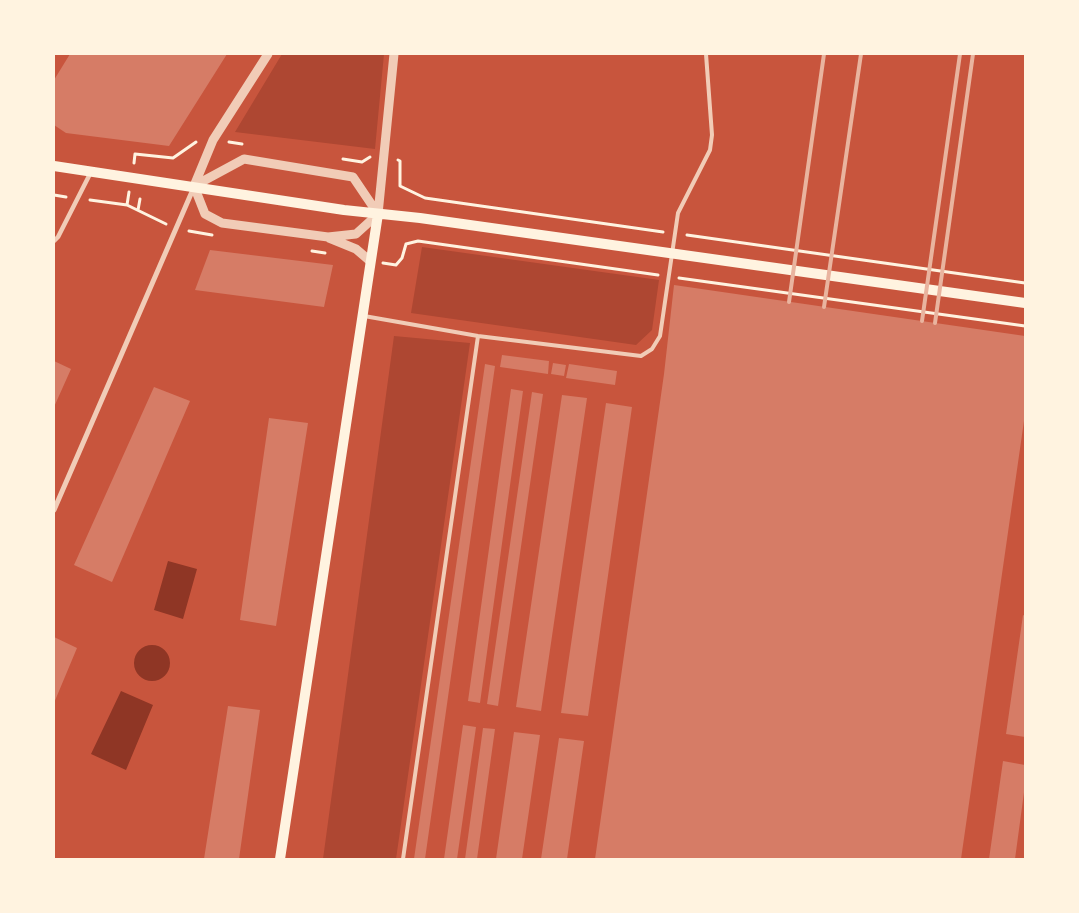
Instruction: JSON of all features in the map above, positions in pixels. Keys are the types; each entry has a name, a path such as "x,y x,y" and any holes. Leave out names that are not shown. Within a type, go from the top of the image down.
{"main road":[{"path":"54,166 378,214 420,218 1025,303"},
{"path":"280,859 378,214"}],"street":[{"path":"54,510 213,140 268,54"},
{"path":"194,186 205,214 222,223 326,237 356,234 378,214 394,54"},
{"path":"194,186 244,159 353,176 378,214"},
{"path":"54,241 58,237 91,172"},
{"path":"326,237 356,249 370,261"}],"lane":[{"path":"362,316 478,336 641,356 652,349 660,336 678,213 710,150 712,135 706,54"},
{"path":"403,859 478,336"}],"path":[{"path":"134,162 135,154 173,158 199,140"},
{"path":"394,158 400,161 400,186 404,190 425,198 671,233"},
{"path":"129,197 127,205 160,221"},
{"path":"138,210 140,199"},
{"path":"681,234 1025,283"},
{"path":"386,264 396,265 402,258 406,244 418,241 663,276"},
{"path":"673,277 1025,326"}],"shaded area":[{"path":"282,54 384,54 375,149 235,132"},
{"path":"422,247 659,280 652,330 636,345 411,313"},
{"path":"394,336 470,343 396,859 323,859"},
{"path":"168,561 197,569 183,619 154,610"},
{"path":"152,645 164,651 170,663 164,675 152,681 140,675 134,663 140,651"},
{"path":"121,691 153,705 126,770 91,754"}],"building":[{"path":"70,54 227,54 169,146 66,133 54,125 54,80"},
{"path":"210,250 333,265 324,307 195,290"},
{"path":"674,285 1025,336 1025,414 961,859 595,859 664,374"},
{"path":"502,355 549,361 548,374 500,367"},
{"path":"54,361 71,369 54,407"},
{"path":"553,363 566,365 564,376 551,374"},
{"path":"485,364 495,366 425,859 414,859"},
{"path":"569,364 617,371 615,385 566,378"},
{"path":"154,387 190,401 112,582 74,565"},
{"path":"511,389 523,391 480,703 468,701"},
{"path":"532,392 543,394 498,706 487,704"},
{"path":"562,395 587,398 541,711 516,707"},
{"path":"606,403 632,407 588,716 561,713"},
{"path":"269,418 308,423 276,626 240,620"},
{"path":"1023,615 1025,616 1025,737 1006,734"},
{"path":"54,637 77,648 54,703"},
{"path":"228,706 260,710 239,859 204,859"},
{"path":"463,725 476,727 457,859 444,859"},
{"path":"483,728 495,729 477,859 465,859"},
{"path":"514,732 540,735 522,859 496,859"},
{"path":"559,738 584,741 567,859 541,859"},
{"path":"1003,761 1025,765 1025,785 1015,859 989,859"}],"railway":[{"path":"789,302 824,54"},
{"path":"824,307 861,54"},
{"path":"922,321 960,54"},
{"path":"935,323 973,54"}]}
